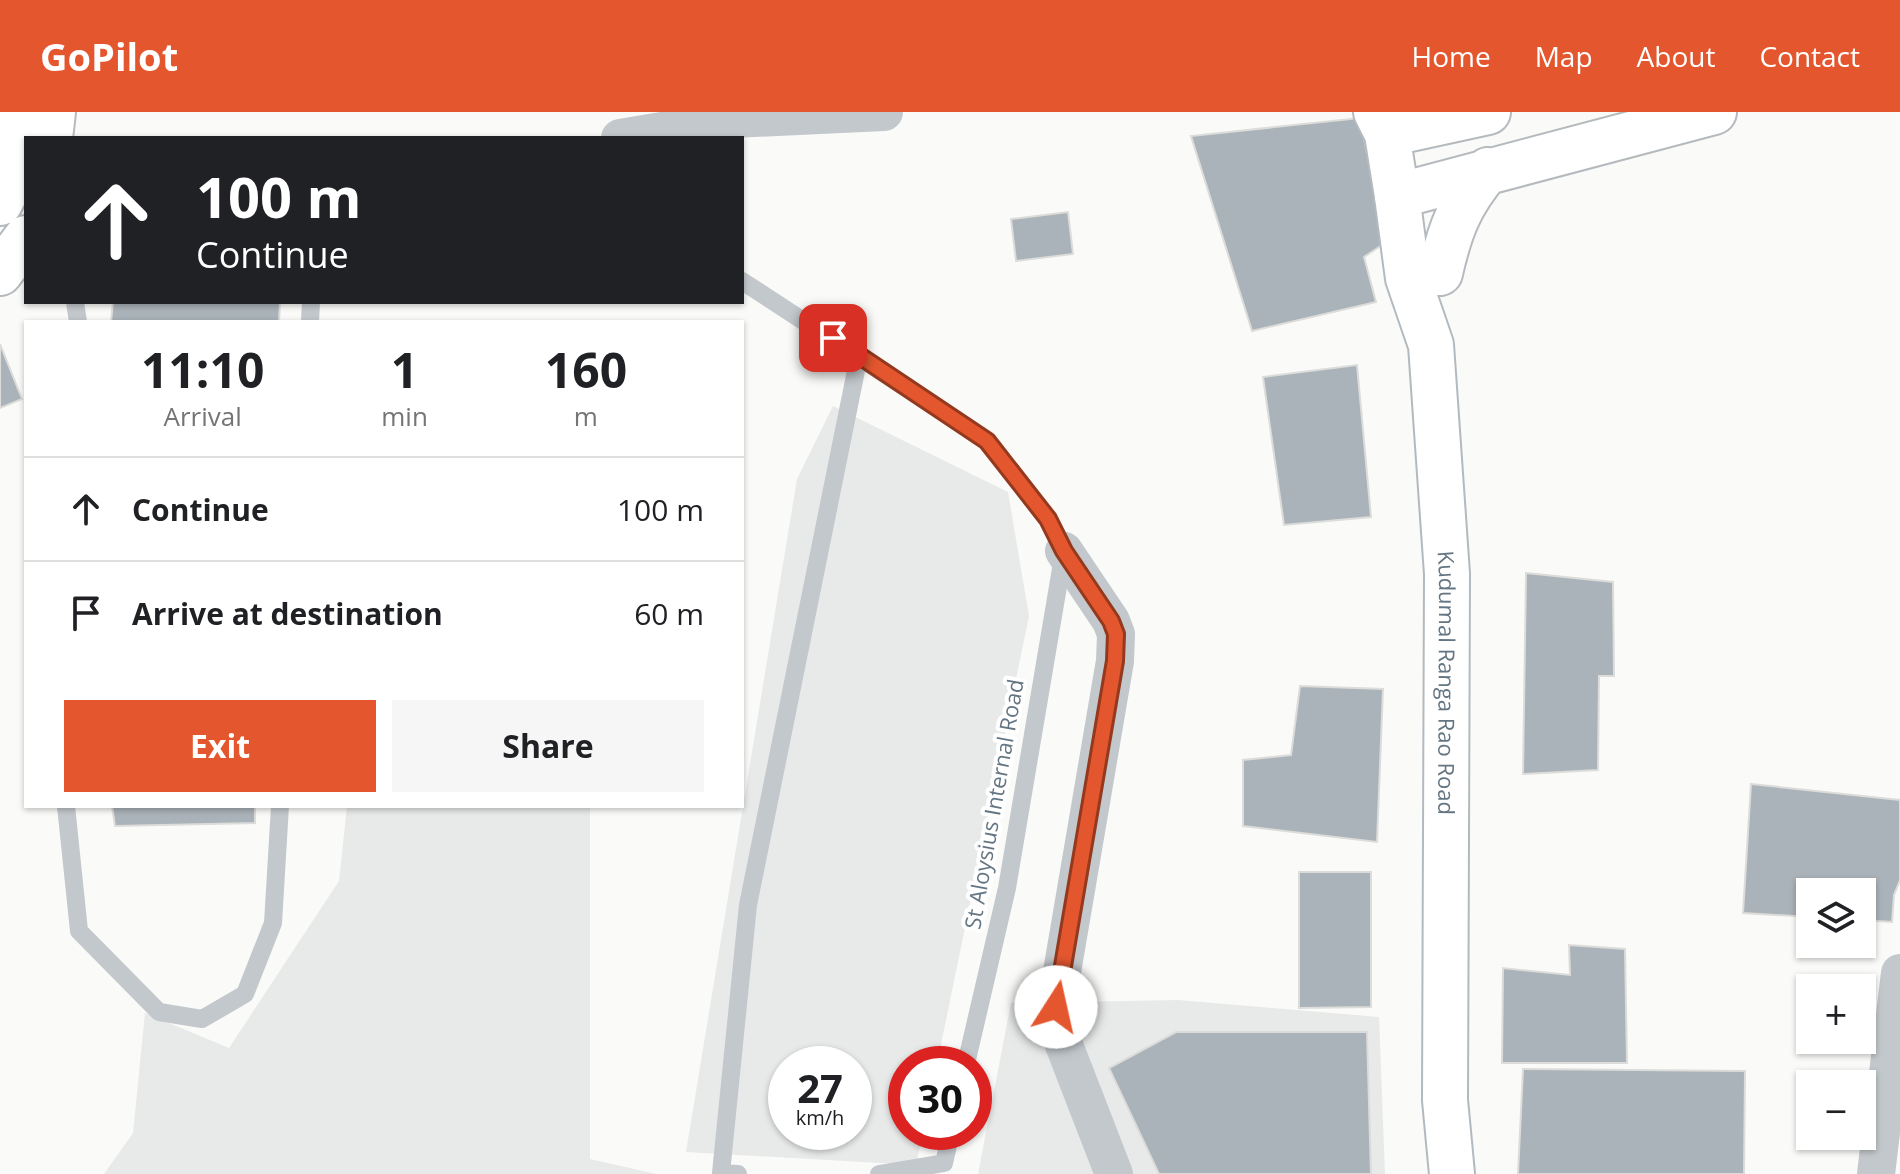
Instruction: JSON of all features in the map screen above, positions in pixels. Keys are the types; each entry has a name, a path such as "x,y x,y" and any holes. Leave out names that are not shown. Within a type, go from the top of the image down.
{"main road":[{"path":"0,203 10,184 21,112"},
{"path":"50,136 53,112"},
{"path":"1415,192 1714,112"},
{"path":"1440,273 1415,192 1400,121 1474,113"},
{"path":"1431,345 1440,273 1451,226 1467,196 1488,170"},
{"name":"Kudumal Ranga Rao Road","path":"1415,192 1408,278 1431,345 1447,574 1445,1100 1452,1174"},
{"path":"0,273 24,241"}],"street":[{"path":"632,136 733,119 884,112"},
{"path":"1064,551 1111,621 1116,634 1115,661 1056,1007 1064,1045 1114,1174"},
{"path":"1876,1174 1900,973"}],"lane":[{"path":"744,282 987,441 1048,519 1064,551"},
{"path":"738,1174 721,1173 748,905 859,356"},
{"name":"St Aloysius Internal Road","path":"970,1046 1007,888 1064,551"},
{"path":"66,808 79,931 159,1012 202,1019 245,994 273,923 280,808"},
{"path":"879,1174 944,1163 947,1150"}],"shaded area":[{"path":"833,406 1008,492 1029,616 941,1046 888,1046 888,1150 919,1150 916,1165 686,1152 797,479"},
{"path":"347,808 590,808 590,1159 656,1174 104,1174 133,1133 145,1013 229,1048 339,881"},
{"path":"1178,1000 1379,1017 1385,1174 978,1174 983,1150 992,1150 992,1101 1011,1003"}],"building":[{"path":"1360,118 1385,243 1364,257 1376,302 1252,331 1191,136"},
{"path":"1068,212 1073,254 1016,261 1011,219"},
{"path":"113,304 280,304 279,320 111,320"},
{"path":"0,344 22,399 0,408"},
{"path":"1357,365 1371,517 1284,525 1263,377"},
{"path":"1526,573 1613,582 1614,676 1599,676 1598,770 1523,774"},
{"path":"1300,686 1383,689 1377,842 1243,826 1243,760 1291,755"},
{"path":"1751,784 1900,800 1900,880 1894,895 1892,922 1876,921 1876,878 1796,878 1796,916 1743,913"},
{"path":"112,808 255,808 255,823 115,826"},
{"path":"1299,872 1371,872 1371,1007 1299,1008"},
{"path":"1569,945 1625,949 1627,1063 1502,1063 1503,968 1570,975"},
{"path":"1176,1032 1367,1032 1371,1174 1159,1174 1109,1068"},
{"path":"1176,1032 1367,1032 1371,1174 1159,1174 1109,1068"},
{"path":"1523,1069 1745,1071 1744,1174 1518,1174"}],"route":[{"path":"833,338 987,441 1048,519 1064,551 1111,621 1116,634 1115,661 1056,1007"}]}
